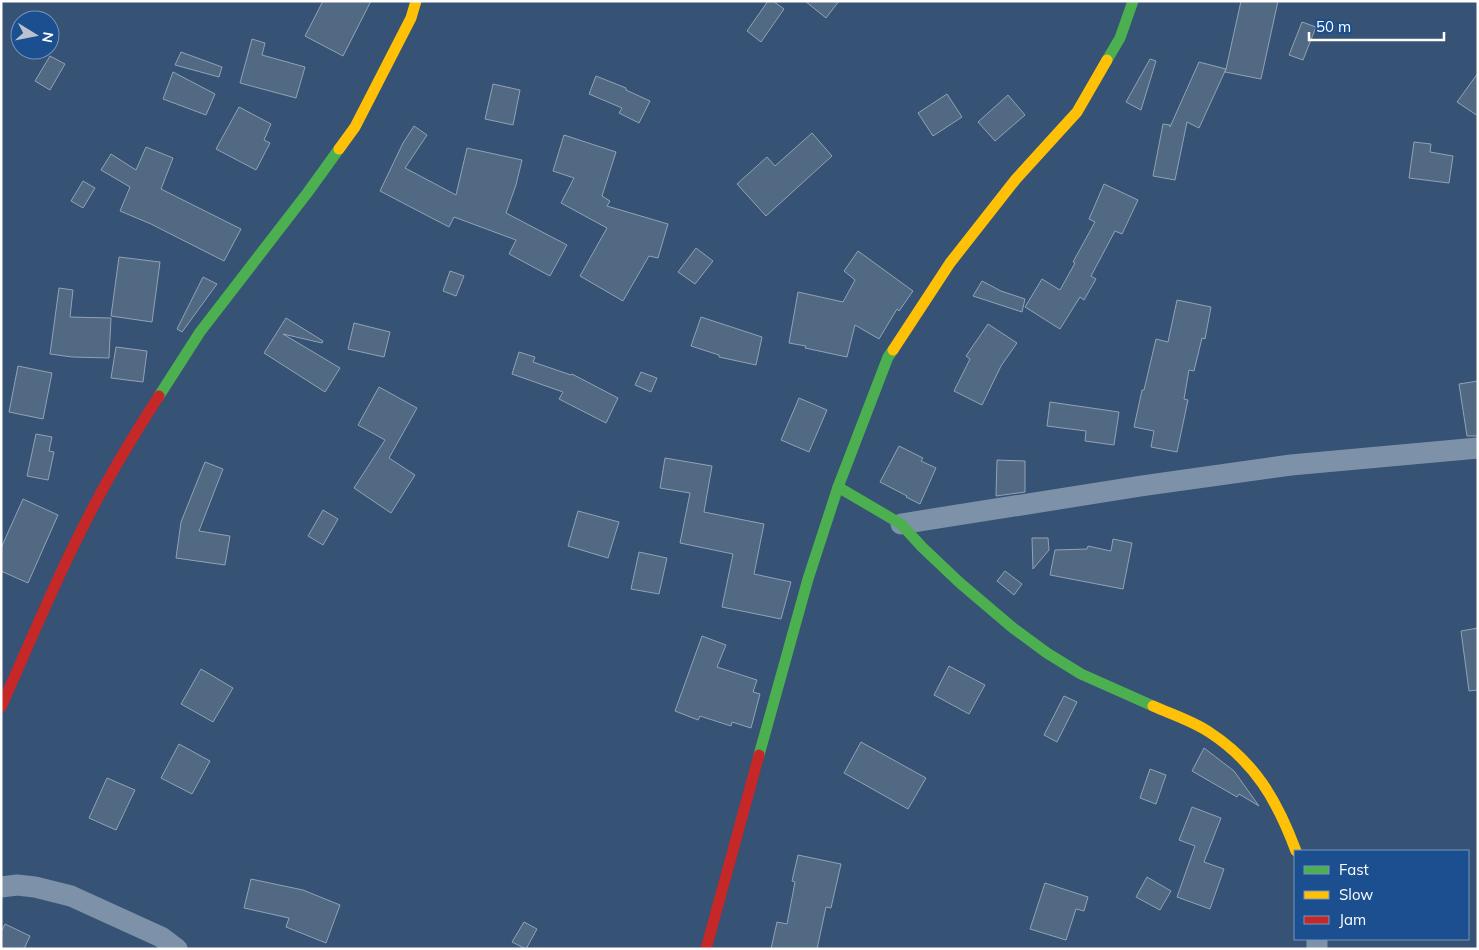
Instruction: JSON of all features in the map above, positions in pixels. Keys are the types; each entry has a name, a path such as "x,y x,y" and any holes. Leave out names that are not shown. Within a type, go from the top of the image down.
{"street":[{"path":"1,707 66,562 97,500 131,440 200,332 308,192 355,127 410,18 416,1"},
{"path":"706,949 808,579 838,487 888,357 950,263 1016,179 1076,112 1120,38 1134,1"},
{"path":"901,524 1141,486 1291,465 1478,448"},
{"path":"838,487 901,524 960,583 1013,628 1047,652 1081,674 1208,731 1244,760 1270,794 1285,821 1296,850"},
{"path":"1,887 17,885 35,887 71,896 161,937 177,949"}],"building":[{"path":"323,1 371,1 343,56 305,36"},
{"path":"768,1 773,1 784,9 761,42 747,31"},
{"path":"805,1 839,1 826,18"},
{"path":"1241,1 1278,1 1261,79 1225,72"},
{"path":"1302,22 1316,27 1303,60 1289,55"},
{"path":"252,39 265,43 262,55 305,67 296,98 240,83"},
{"path":"181,52 222,67 219,77 175,65"},
{"path":"1150,59 1156,61 1141,110 1126,102"},
{"path":"48,60 58,60 65,64 50,90 35,81"},
{"path":"1199,62 1226,69 1199,128 1187,122 1175,180 1153,176 1163,124 1170,125 1170,127"},
{"path":"173,72 215,94 206,115 163,99"},
{"path":"1478,73 1478,116 1457,102"},
{"path":"596,76 626,88 626,90 650,101 639,123 619,113 622,108 589,94"},
{"path":"493,84 520,90 513,125 485,119"},
{"path":"947,94 962,117 933,136 918,113"},
{"path":"1008,95 1025,115 995,141 978,122"},
{"path":"239,107 271,124 264,140 270,143 256,170 216,149"},
{"path":"414,126 427,135 405,168 456,195 467,148 522,160 506,213 567,245 550,276 509,254 516,240 454,217 449,227 380,191 403,143"},
{"path":"812,133 832,156 766,216 737,184 767,157 775,166"},
{"path":"564,135 616,152 602,196 610,201 607,206 668,224 658,258 649,256 623,301 580,276 607,228 561,203 574,178 553,171"},
{"path":"1414,142 1431,144 1430,152 1453,156 1449,183 1409,178"},
{"path":"146,147 173,158 161,189 241,229 224,261 151,224 120,211 130,187 101,170 111,154 136,170"},
{"path":"83,181 95,188 83,208 71,201"},
{"path":"1104,184 1138,200 1122,234 1115,231 1091,276 1096,279 1084,300 1080,297 1060,329 1025,307 1042,279 1060,290 1095,222 1089,219"},
{"path":"696,248 713,261 695,284 678,272"},
{"path":"858,251 913,291 899,311 897,309 879,339 855,325 847,357 789,343 798,292 843,302 855,280 844,271"},
{"path":"119,257 160,262 152,322 111,316"},
{"path":"450,271 464,276 456,296 443,291"},
{"path":"203,277 217,284 182,332 177,329"},
{"path":"982,281 1001,291 1025,299 1022,312 973,296"},
{"path":"59,288 73,290 70,317 111,318 109,358 72,357 50,354"},
{"path":"1177,300 1211,307 1205,339 1202,338 1194,371 1189,370 1184,399 1188,400 1177,452 1151,447 1154,431 1134,427 1156,339 1168,342"},
{"path":"701,317 762,337 756,365 719,357 719,355 691,346"},
{"path":"286,318 323,341 322,343 283,334 340,368 325,392 264,353"},
{"path":"354,323 390,332 384,357 348,349"},
{"path":"988,324 1017,343 1001,366 982,405 954,391 970,359 966,356"},
{"path":"116,347 147,351 143,382 111,378"},
{"path":"519,352 535,357 533,362 572,374 618,398 606,423 559,399 563,392 512,374"},
{"path":"18,366 52,373 43,419 9,412"},
{"path":"641,372 657,378 651,392 635,385"},
{"path":"1478,381 1478,436 1467,436 1459,384"},
{"path":"379,387 417,408 389,458 415,475 391,513 354,488 385,440 358,425"},
{"path":"799,398 827,410 809,452 781,440"},
{"path":"1050,402 1119,412 1114,445 1085,441 1086,431 1047,426"},
{"path":"36,434 52,437 49,451 54,452 48,480 27,476"},
{"path":"899,446 923,458 921,461 936,468 920,504 880,482"},
{"path":"665,458 712,466 704,512 764,524 754,574 791,582 781,619 722,607 733,554 680,543 690,493 660,488"},
{"path":"997,460 1025,461 1025,492 996,496"},
{"path":"205,462 223,469 199,531 230,536 225,565 176,558 181,522"},
{"path":"23,499 58,515 28,583 1,571 1,548"},
{"path":"323,510 338,519 323,545 308,536"},
{"path":"578,511 619,522 608,558 568,546"},
{"path":"1032,538 1048,538 1049,550 1033,569"},
{"path":"1113,539 1132,543 1123,589 1050,575 1055,550 1087,549 1088,546 1111,551"},
{"path":"639,552 667,558 659,594 631,589"},
{"path":"1005,571 1022,584 1014,595 997,581"},
{"path":"1478,628 1478,690 1469,691 1461,631"},
{"path":"702,636 726,645 717,667 757,680 753,692 760,694 751,728 732,722 731,726 700,716 698,720 675,711"},
{"path":"949,666 985,685 969,714 934,695"},
{"path":"201,669 233,688 213,722 181,704"},
{"path":"1064,696 1077,702 1057,742 1044,735"},
{"path":"861,742 926,778 908,809 844,773"},
{"path":"179,744 210,761 192,794 161,778"},
{"path":"1204,748 1234,771 1259,806 1239,794 1237,797 1192,771"},
{"path":"1150,769 1166,775 1156,804 1140,798"},
{"path":"107,778 135,790 116,830 89,818"},
{"path":"1192,807 1221,818 1204,862 1224,869 1210,909 1177,897 1195,846 1179,840"},
{"path":"798,855 841,864 831,908 826,907 817,949 771,949 777,922 787,924 795,882 792,881"},
{"path":"1147,877 1171,891 1160,910 1136,897"},
{"path":"251,879 303,890 340,905 326,943 286,927 289,918 244,908"},
{"path":"1045,883 1088,897 1084,911 1076,909 1066,940 1030,929"},
{"path":"524,922 537,929 526,949 512,942"},
{"path":"5,924 30,936 24,949 1,949 1,932"}],"traffic: fast":[{"path":"1107,60 1120,38 1133,1"},
{"path":"159,396 200,332 339,149"},
{"path":"759,755 808,579 838,487 888,357 893,350"},
{"path":"838,487 901,524 960,583 1013,628 1047,653 1081,674 1153,706"}],"traffic: slow":[{"path":"339,149 355,127 411,18 416,1"},
{"path":"893,350 950,263 1016,179 1077,112 1107,60"},
{"path":"1153,706 1203,728 1225,744 1252,769 1281,815 1296,850"}],"traffic: jam":[{"path":"1,707 84,525 119,460 159,396"},
{"path":"706,949 759,755"}]}
